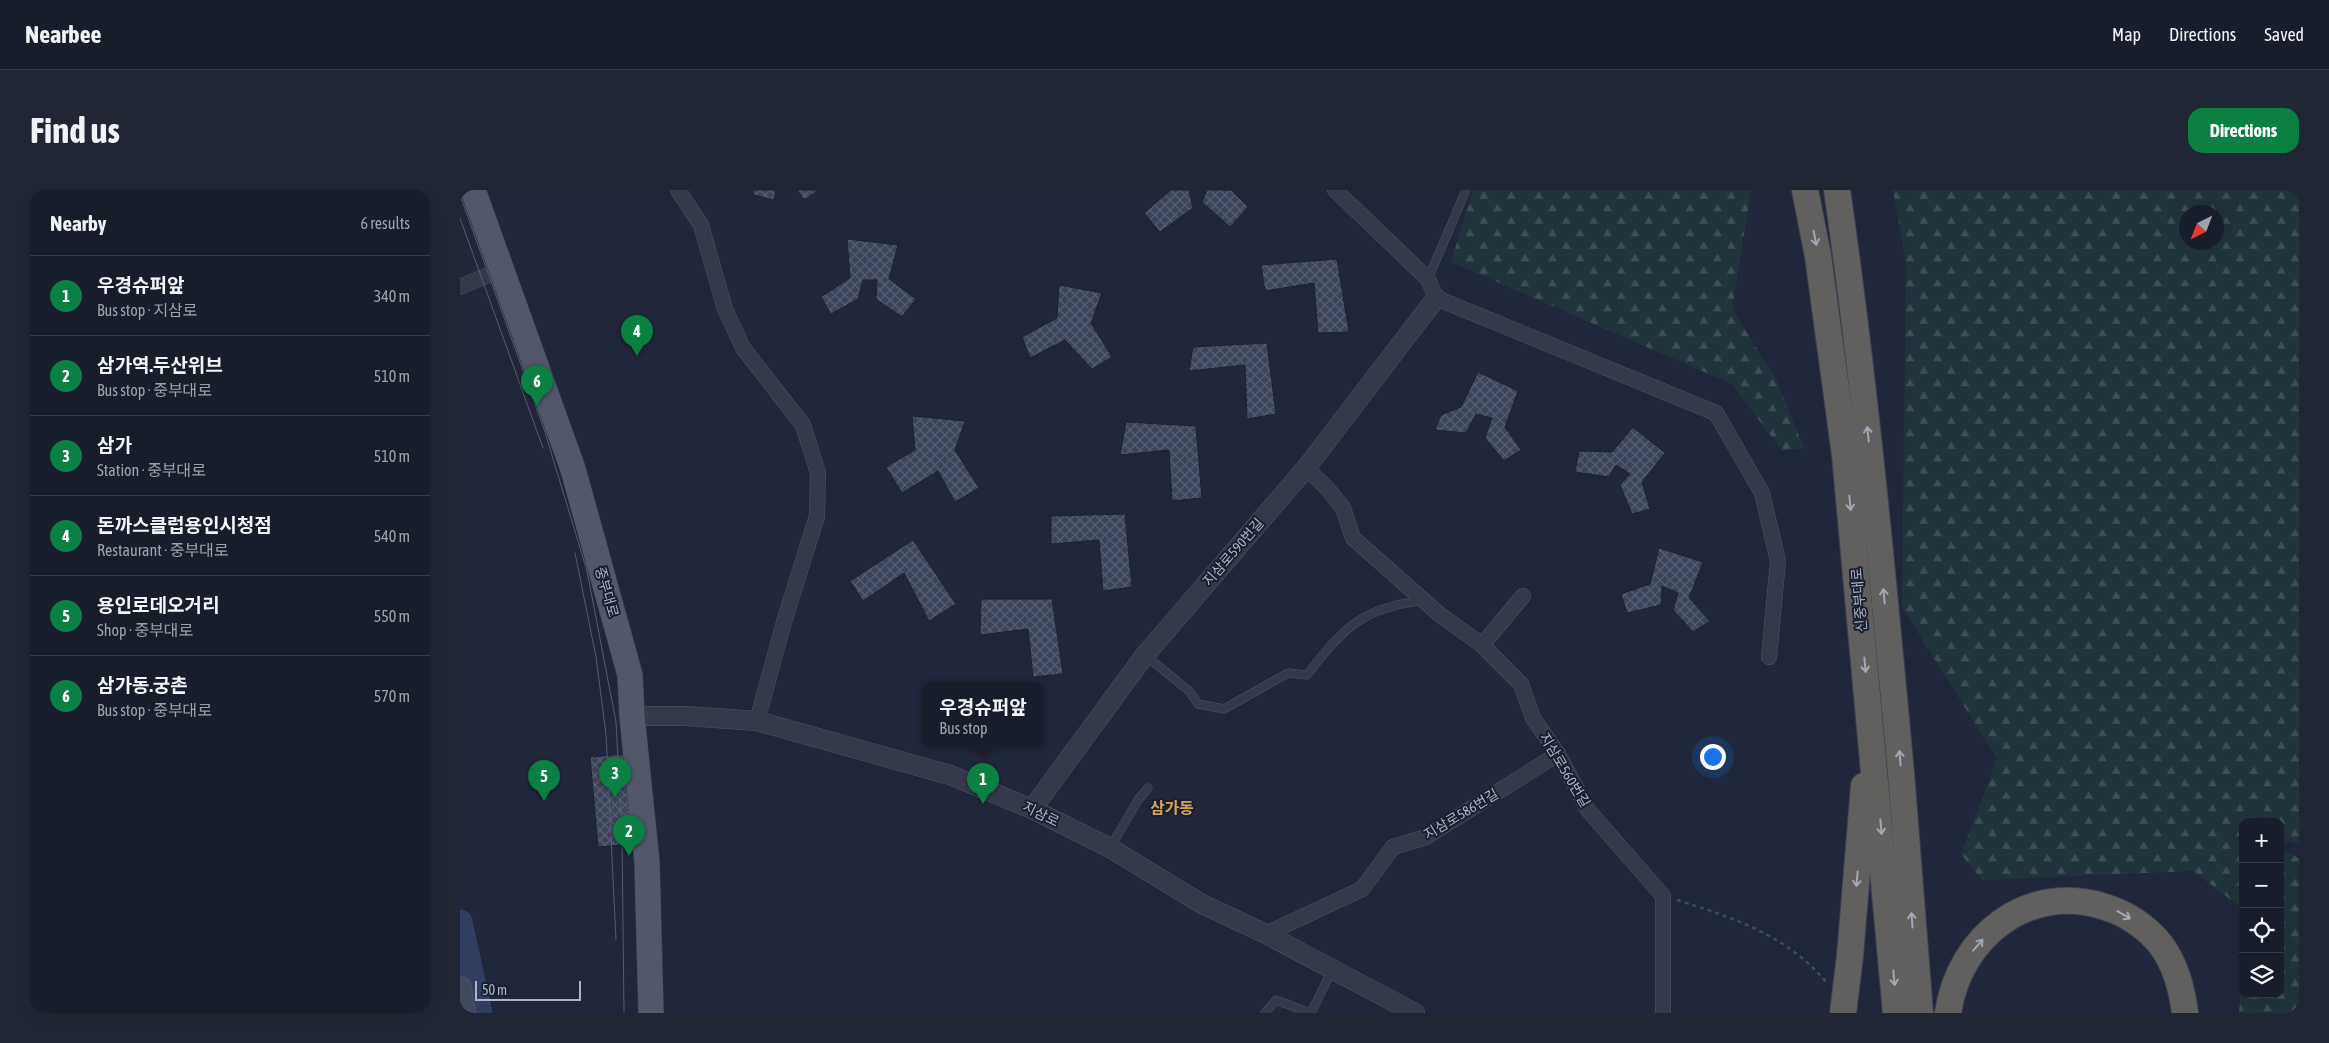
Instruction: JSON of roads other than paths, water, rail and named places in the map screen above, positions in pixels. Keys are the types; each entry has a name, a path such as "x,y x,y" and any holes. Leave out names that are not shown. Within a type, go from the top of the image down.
{"highway":[{"name":"신중부대로","path":"1806,190 1818,256 1845,454 1896,1013"},
{"name":"신중부대로","path":"1838,190 1854,310 1878,533 1901,775 1920,1013"},
{"path":"1844,1013 1860,844 1869,708"},
{"path":"1948,1013 1954,987 1973,950 1991,930 2008,917 2026,908 2059,900 2078,901 2116,910 2147,931 2160,944 2177,976 2185,1013"}],"main road":[{"name":"중부대로","path":"472,190 573,469 630,675 632,716 647,862 651,1013"},
{"path":"460,988 464,1013"}],"street":[{"path":"678,190 701,225 725,309 743,348 803,425 818,473 817,516 784,622 757,721"},
{"path":"1335,190 1428,278 1436,298 1716,413 1762,493 1778,561 1769,657"},
{"path":"460,288 500,270"},
{"name":"지삼로590번길","path":"1032,809 1145,655 1306,468 1436,298"},
{"name":"지삼로560번길","path":"1306,468 1327,488 1342,508 1353,538 1424,601 1482,645 1521,684 1533,718 1558,754 1588,810 1664,896 1663,1013"},
{"path":"1482,645 1523,596"},
{"name":"지삼로","path":"632,716 686,716 757,721 950,775 1032,809 1110,848 1202,904 1266,934 1415,1013"},
{"name":"지삼로586번길","path":"1266,934 1362,889 1393,847 1426,837 1558,754"}],"lane":[{"path":"1428,278 1466,190"},
{"path":"1145,655 1189,691 1198,704 1224,709 1288,673 1307,675 1330,643 1362,617 1397,603 1424,601"},
{"path":"1110,848 1138,800 1148,788"},
{"path":"1265,1013 1276,1000 1310,1013 1332,970"}],"waterway":[{"path":"460,922 480,1013"}],"tram line":[{"path":"460,195 544,429 587,571 616,722 622,835 624,1013"},
{"path":"460,218 543,448"},
{"path":"575,553 596,657 606,734 616,940"}],"place":[{"name":"돈까스클럽용인시청점","path":"637,356"},
{"name":"삼가동.궁촌","path":"537,406"},
{"name":"삼가","path":"615,798"},
{"name":"용인로데오거리","path":"544,801"},
{"name":"우경슈퍼앞","path":"983,804"},
{"name":"삼가역.두산위브","path":"629,856"}],"district":[{"name":"삼가동","path":"1172,808"}]}
